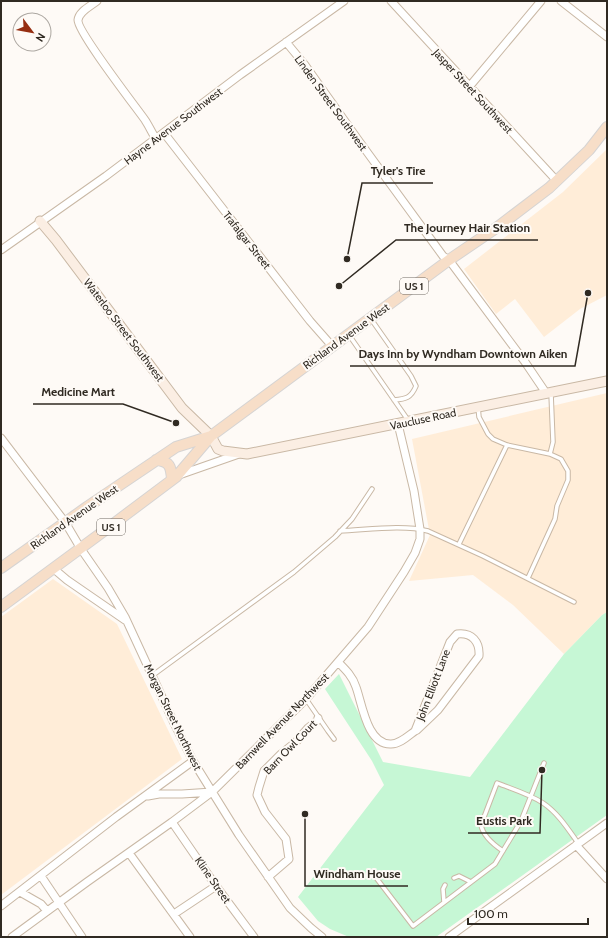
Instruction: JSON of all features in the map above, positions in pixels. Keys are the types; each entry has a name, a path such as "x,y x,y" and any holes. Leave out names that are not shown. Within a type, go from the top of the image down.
{"main road":[{"name":"Richland Avenue West","path":"1,607 81,549 174,478 212,436 448,260 499,226 549,188 589,150 607,127"},
{"name":"Richland Avenue West","path":"1,568 65,522 176,447 212,436"},
{"path":"156,460 162,460 169,465 174,478"}],"street":[{"path":"97,1 80,14 79,26 89,43 146,122 156,139"},
{"path":"329,12 332,1"},
{"name":"Hayne Avenue Southwest","path":"1,250 106,176 286,42 344,1"},
{"name":"Jasper Street Southwest","path":"391,1 556,180"},
{"path":"469,87 541,1"},
{"path":"561,1 607,37"},
{"name":"Linden Street Southwest","path":"286,42 305,65 354,135 443,256 448,260 548,392"},
{"name":"Trafalgar Street","path":"164,133 310,321 332,346"},
{"name":"Waterloo Street Southwest","path":"40,222 56,240 182,408 212,436 218,449 239,454"},
{"name":"Vaucluse Road","path":"239,454 247,454 409,422 607,381"},
{"name":"Barnwell Avenue Northwest","path":"12,937 212,792 306,699 368,627 404,572 418,546 420,529 414,491 398,424"},
{"name":"Morgan Street Northwest","path":"1,438 65,522 81,549 108,588 127,621 193,761 212,792 290,908 322,937"},
{"path":"174,478 239,454"},
{"path":"54,569 67,580 127,621"},
{"name":"John Elliott Lane","path":"338,662 354,681 369,727 379,740 385,744 392,744 398,742 415,731 438,710 479,656 477,641 471,636 463,633 457,634 450,642 415,731"},
{"name":"Barn Owl Court","path":"268,877 289,859 286,839 265,812 258,795 258,787 264,771 296,742 308,728 317,721 318,718"},
{"path":"1,906 138,801 193,761"},
{"path":"138,801 151,795 159,794 212,792"},
{"name":"Kline Street","path":"172,822 216,886 254,937"},
{"path":"449,937 607,823"},
{"path":"577,844 607,879"},
{"path":"128,853 190,937"},
{"path":"41,876 82,937"},
{"path":"174,914 216,886"},
{"path":"20,892 41,904 48,911"}],"lane":[{"path":"370,319 411,376 416,386 413,392 406,399 394,400"},
{"path":"348,334 409,422"},
{"path":"548,392 553,442 550,454"},
{"path":"478,407 479,417 488,434 493,439 507,445 550,454 561,459 568,471 568,480 557,506 555,519 528,578"},
{"path":"459,544 507,445"},
{"path":"153,676 294,572 352,519 372,489"},
{"path":"340,531 406,528 420,529 459,544 574,602"},
{"path":"306,699 334,739"},
{"path":"377,878 413,926 495,864 522,821 544,763"},
{"path":"503,851 494,846 482,830 481,825 497,783 543,803 566,825 577,844"},
{"path":"454,878 459,876 471,882"},
{"path":"444,902 443,889 445,885"}],"shaded area":[{"path":"607,149 607,295 580,309 544,337 515,299 496,314 464,269 563,192"},
{"path":"607,393 607,612 602,615 564,654 513,605 473,575 409,581 430,535 412,439"},
{"path":"53,579 117,624 182,759 1,895 1,617"}],"green space":[{"path":"607,612 607,815 436,937 349,937 330,929 318,921 298,897 384,785 372,761 325,689 339,674 383,762 470,777 564,654 602,615"}],"place":[{"name":"Tyler's Tire","path":"347,259"},
{"name":"The Journey Hair Station","path":"339,286"},
{"name":"Days Inn by Wyndham Downtown Aiken","path":"588,293"},
{"name":"Medicine Mart","path":"176,423"},
{"name":"Eustis Park","path":"542,770"},
{"name":"Windham House","path":"305,814"}]}
